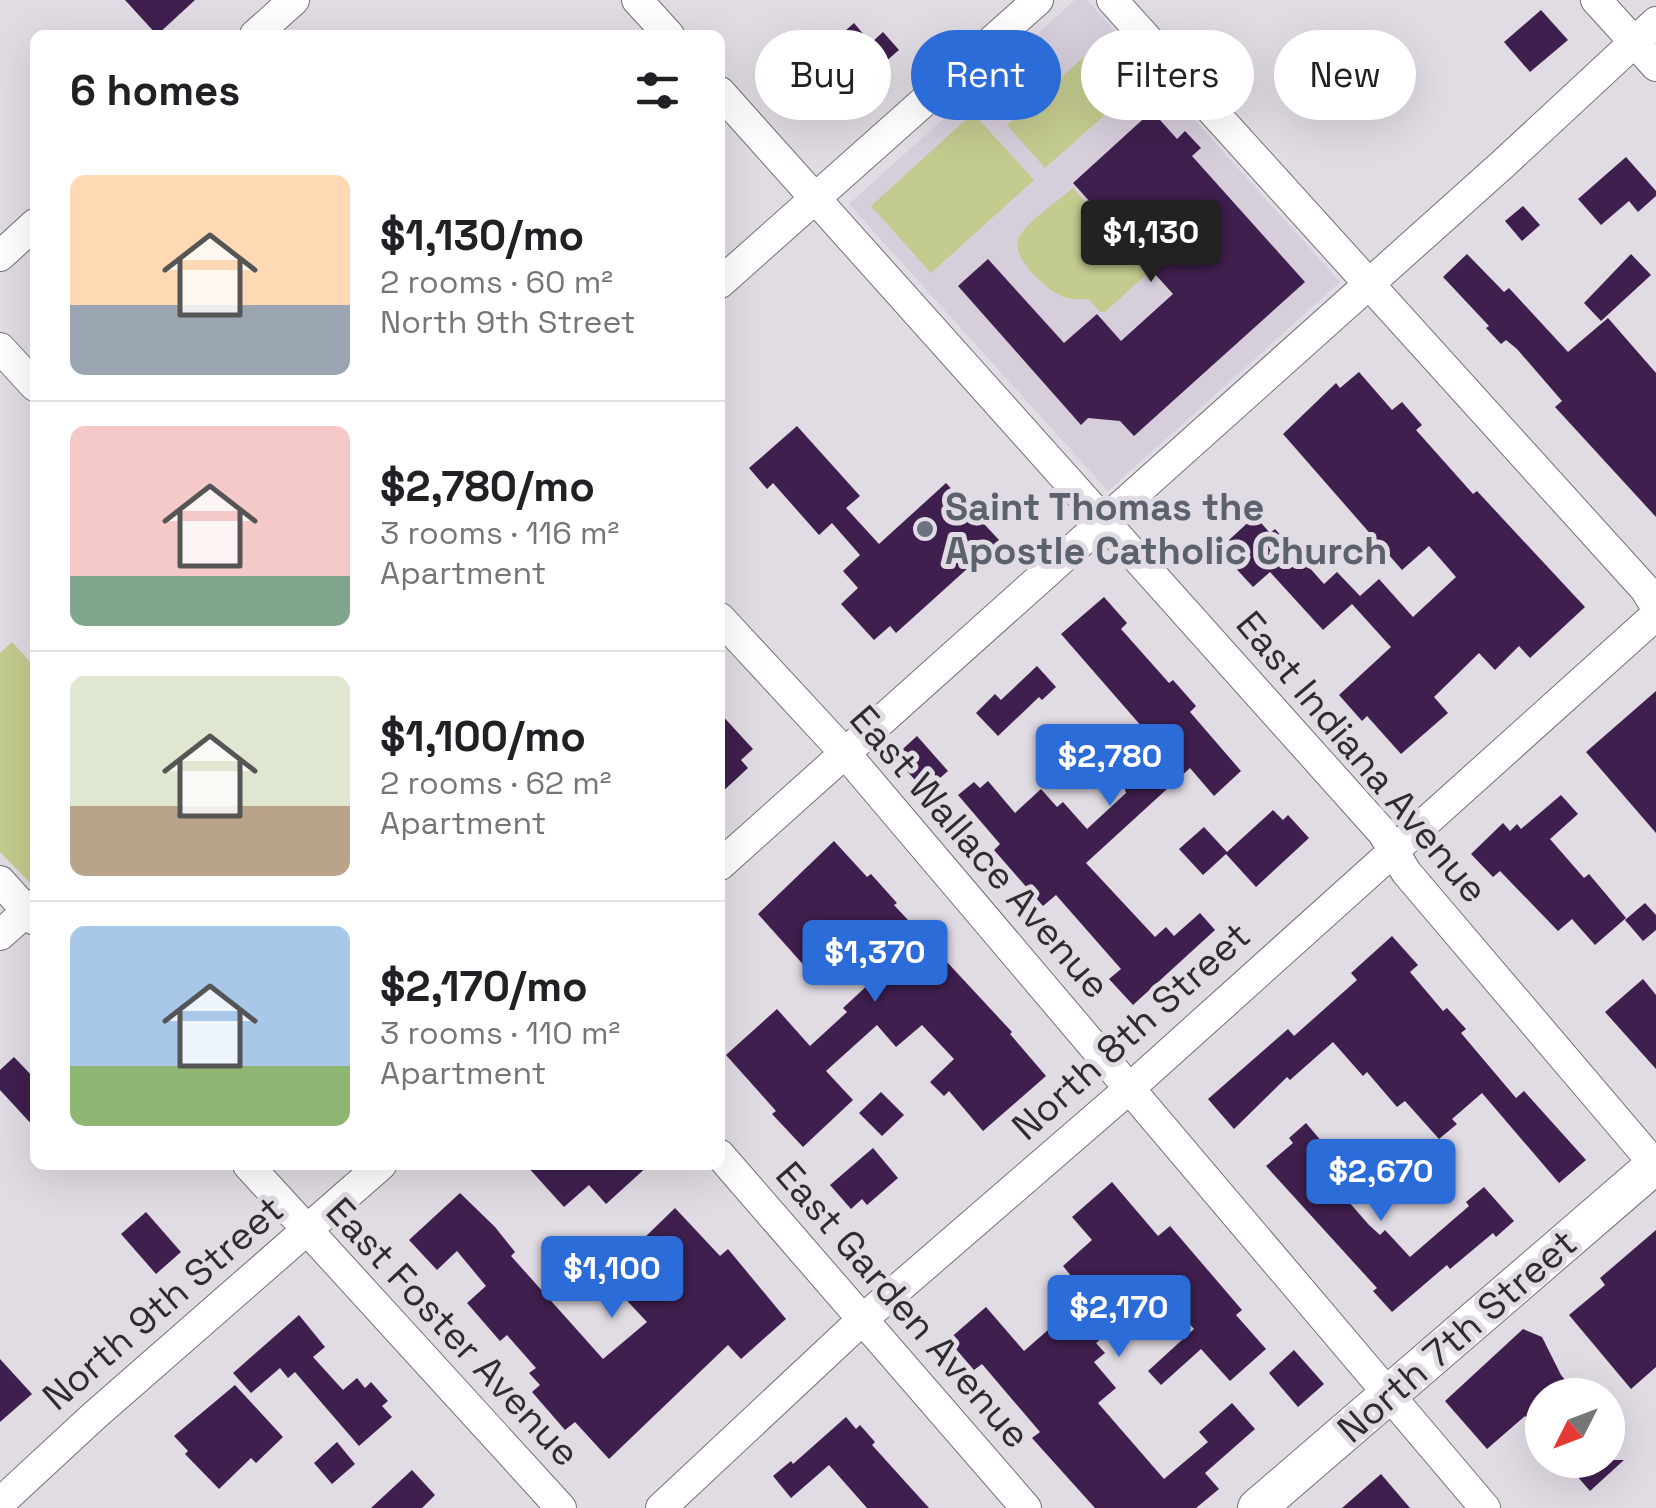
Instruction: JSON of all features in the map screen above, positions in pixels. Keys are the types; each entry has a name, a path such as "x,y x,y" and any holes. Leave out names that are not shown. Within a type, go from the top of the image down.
{"street":[{"path":"261,30 294,0"},
{"path":"637,0 664,30"},
{"path":"725,278 1038,0"},
{"path":"1112,0 1645,590 1656,611"},
{"path":"1596,0 1645,32 1656,66"},
{"path":"725,861 1645,32"},
{"name":"East Indiana Avenue","path":"725,98 1383,833 1406,872 1656,1165"},
{"path":"0,256 30,229"},
{"path":"0,348 30,381"},
{"name":"North 8th Street","path":"661,1508 863,1318 1130,1088 1656,611"},
{"name":"East Wallace Avenue","path":"725,623 845,753 1485,1508"},
{"path":"0,881 30,910"},
{"path":"0,934 30,913"},
{"name":"East Garden Avenue","path":"725,1161 1026,1508"},
{"name":"North 7th Street","path":"1257,1508 1656,1165"},
{"name":"East Foster Avenue","path":"252,1170 560,1508"},
{"name":"North 9th Street","path":"0,1503 375,1170"}],"shaded area":[{"path":"1075,0 1087,0 1114,30 1081,30 1081,120 1195,120 1340,282 1108,491 849,204 942,120 1061,120 1061,30 1042,30"}],"green space":[{"path":"1081,60 1081,120 1099,120 1045,168 1007,125 1013,120 1061,120 1061,77"},
{"path":"965,120 979,120 1034,180 931,273 871,206"},
{"path":"1073,188 1148,273 1105,312 1100,312 1088,299 1067,298 1048,288 1019,254 1017,245 1023,231"},
{"path":"12,642 30,662 30,883 0,852 0,653"}],"building":[{"path":"125,0 195,0 162,30 152,30"},
{"path":"1541,10 1568,40 1530,72 1504,42"},
{"path":"891,41 899,50 891,57"},
{"path":"1142,120 1160,120 1177,139 1185,131 1201,148 1192,156 1305,282 1134,436 1120,421 1088,418 1081,425 958,286 988,259 1064,343 1097,314 1121,341 1173,294 1073,183"},
{"path":"1626,157 1656,191 1656,196 1638,212 1629,201 1601,225 1578,199"},
{"path":"1523,206 1540,225 1522,241 1505,221"},
{"path":"1467,254 1504,292 1509,288 1568,352 1608,318 1656,373 1656,517 1555,407 1562,401 1517,349 1506,340 1501,344 1443,277"},
{"path":"1631,254 1651,275 1601,321 1584,303"},
{"path":"1359,372 1392,410 1402,402 1422,425 1416,430 1473,494 1477,491 1585,607 1530,658 1519,646 1495,670 1479,653 1434,697 1448,713 1401,754 1367,716 1362,721 1339,695 1391,647 1352,604 1323,630 1270,572 1253,587 1230,562 1241,552 1229,540 1255,516 1270,533 1275,529 1324,584 1337,572 1360,596 1379,579 1413,617 1456,577 1429,546 1402,570 1283,434 1336,383 1340,388"},
{"name":"Saint Thomas the Apostle Catholic Church","path":"797,426 860,496 846,508 879,544 946,483 999,540 896,633 890,626 874,640 841,604 858,588 843,571 860,555 832,523 819,535 773,483 767,489 749,468"},
{"path":"1104,597 1127,623 1121,629 1169,683 1173,680 1196,706 1190,712 1241,771 1214,796 1190,768 1086,863 1155,937 1166,927 1174,936 1200,913 1215,930 1133,1005 1109,979 1121,969 1056,895 1043,906 994,850 1000,844 958,795 974,782 980,788 988,781 1015,813 1041,789 1057,807 1063,802 1087,829 1126,793 1124,786 1163,751 1061,634"},
{"path":"1037,666 1056,687 1042,700 1039,697 998,736 976,713 995,694 1001,700"},
{"path":"1656,691 1656,833 1586,752"},
{"path":"725,718 753,749 741,760 748,768 725,789"},
{"path":"917,736 948,771 925,791 894,757"},
{"path":"1561,795 1578,814 1550,839 1584,878 1589,874 1626,918 1595,945 1572,919 1558,931 1500,871 1493,877 1471,854 1503,823 1510,831 1517,824 1521,829"},
{"path":"1273,810 1283,820 1288,815 1309,838 1256,887 1226,854 1203,875 1179,849 1204,827 1227,852"},
{"path":"834,841 867,877 871,874 897,903 894,905 1012,1032 1046,1076 983,1131 949,1091 944,1096 930,1082 954,1059 922,1025 896,1047 877,1025 826,1071 853,1100 803,1147 726,1055 777,1009 810,1046 847,1012 843,1008 870,983 836,946 809,971 758,914"},
{"path":"1645,903 1656,915 1656,930 1643,941 1625,920"},
{"path":"1392,936 1418,965 1410,972 1443,1011 1447,1008 1466,1029 1461,1033 1516,1098 1524,1091 1586,1160 1559,1183 1482,1093 1452,1119 1457,1124 1439,1139 1405,1101 1397,1107 1367,1072 1363,1076 1333,1042 1290,1080 1287,1077 1234,1129 1208,1099 1288,1029 1294,1036 1357,980 1351,973"},
{"path":"1643,979 1656,995 1656,1069 1605,1012"},
{"path":"14,1057 30,1074 30,1123 0,1090 0,1070"},
{"path":"881,1092 904,1115 882,1136 859,1113"},
{"path":"1306,1123 1334,1156 1320,1169 1369,1225 1380,1235 1385,1230 1410,1257 1469,1206 1466,1202 1484,1187 1514,1221 1450,1269 1447,1265 1392,1312 1373,1291 1377,1288 1266,1166 1293,1143 1289,1138"},
{"path":"873,1148 898,1178 867,1205 862,1199 851,1209 830,1185"},
{"path":"531,1170 643,1170 606,1204 589,1185 564,1207"},
{"path":"1112,1182 1158,1236 1170,1226 1242,1310 1236,1315 1266,1349 1230,1381 1201,1349 1161,1385 1148,1371 1194,1329 1159,1290 1096,1343 1105,1353 1094,1362 1116,1388 1098,1403 1164,1479 1208,1442 1199,1432 1232,1403 1255,1429 1205,1473 1219,1489 1196,1508 1095,1508 1032,1438 1040,1432 982,1364 974,1370 948,1340 986,1307 1024,1351 1048,1330 1055,1338 1094,1304 1063,1266 1092,1240 1072,1217"},
{"path":"460,1193 495,1227 515,1252 511,1256 603,1359 647,1322 616,1289 652,1256 640,1242 675,1208 720,1256 728,1249 786,1319 741,1359 728,1345 609,1459 575,1422 565,1430 532,1392 540,1385 529,1373 536,1368 507,1335 500,1341 467,1303 486,1286 457,1251 437,1270 409,1240"},
{"path":"146,1212 181,1252 156,1274 121,1234"},
{"path":"1656,1230 1656,1367 1631,1389 1569,1315 1605,1285 1600,1278"},
{"path":"299,1315 325,1347 313,1357 343,1390 357,1378 365,1388 371,1382 388,1401 382,1406 392,1417 359,1446 295,1372 288,1378 280,1368 251,1393 233,1373"},
{"path":"1523,1329 1542,1337 1564,1378 1525,1378 1525,1416 1487,1449 1445,1401"},
{"path":"1294,1350 1324,1384 1298,1407 1269,1373"},
{"path":"0,1359 32,1394 0,1422"},
{"path":"235,1385 283,1437 256,1463 251,1458 219,1489 185,1454 188,1451 174,1436"},
{"path":"846,1417 856,1429 860,1425 875,1442 872,1445 929,1508 867,1508 829,1465 791,1498 773,1476 791,1461 793,1464"},
{"path":"337,1442 355,1464 332,1484 314,1463"},
{"path":"412,1470 435,1495 422,1508 371,1508"},
{"path":"1381,1474 1410,1508 1342,1508"},
{"path":"1579,1478 1604,1478 1590,1491"}],"place":[{"name":"Saint Thomas the Apostle Catholic Church","path":"925,529"}]}
